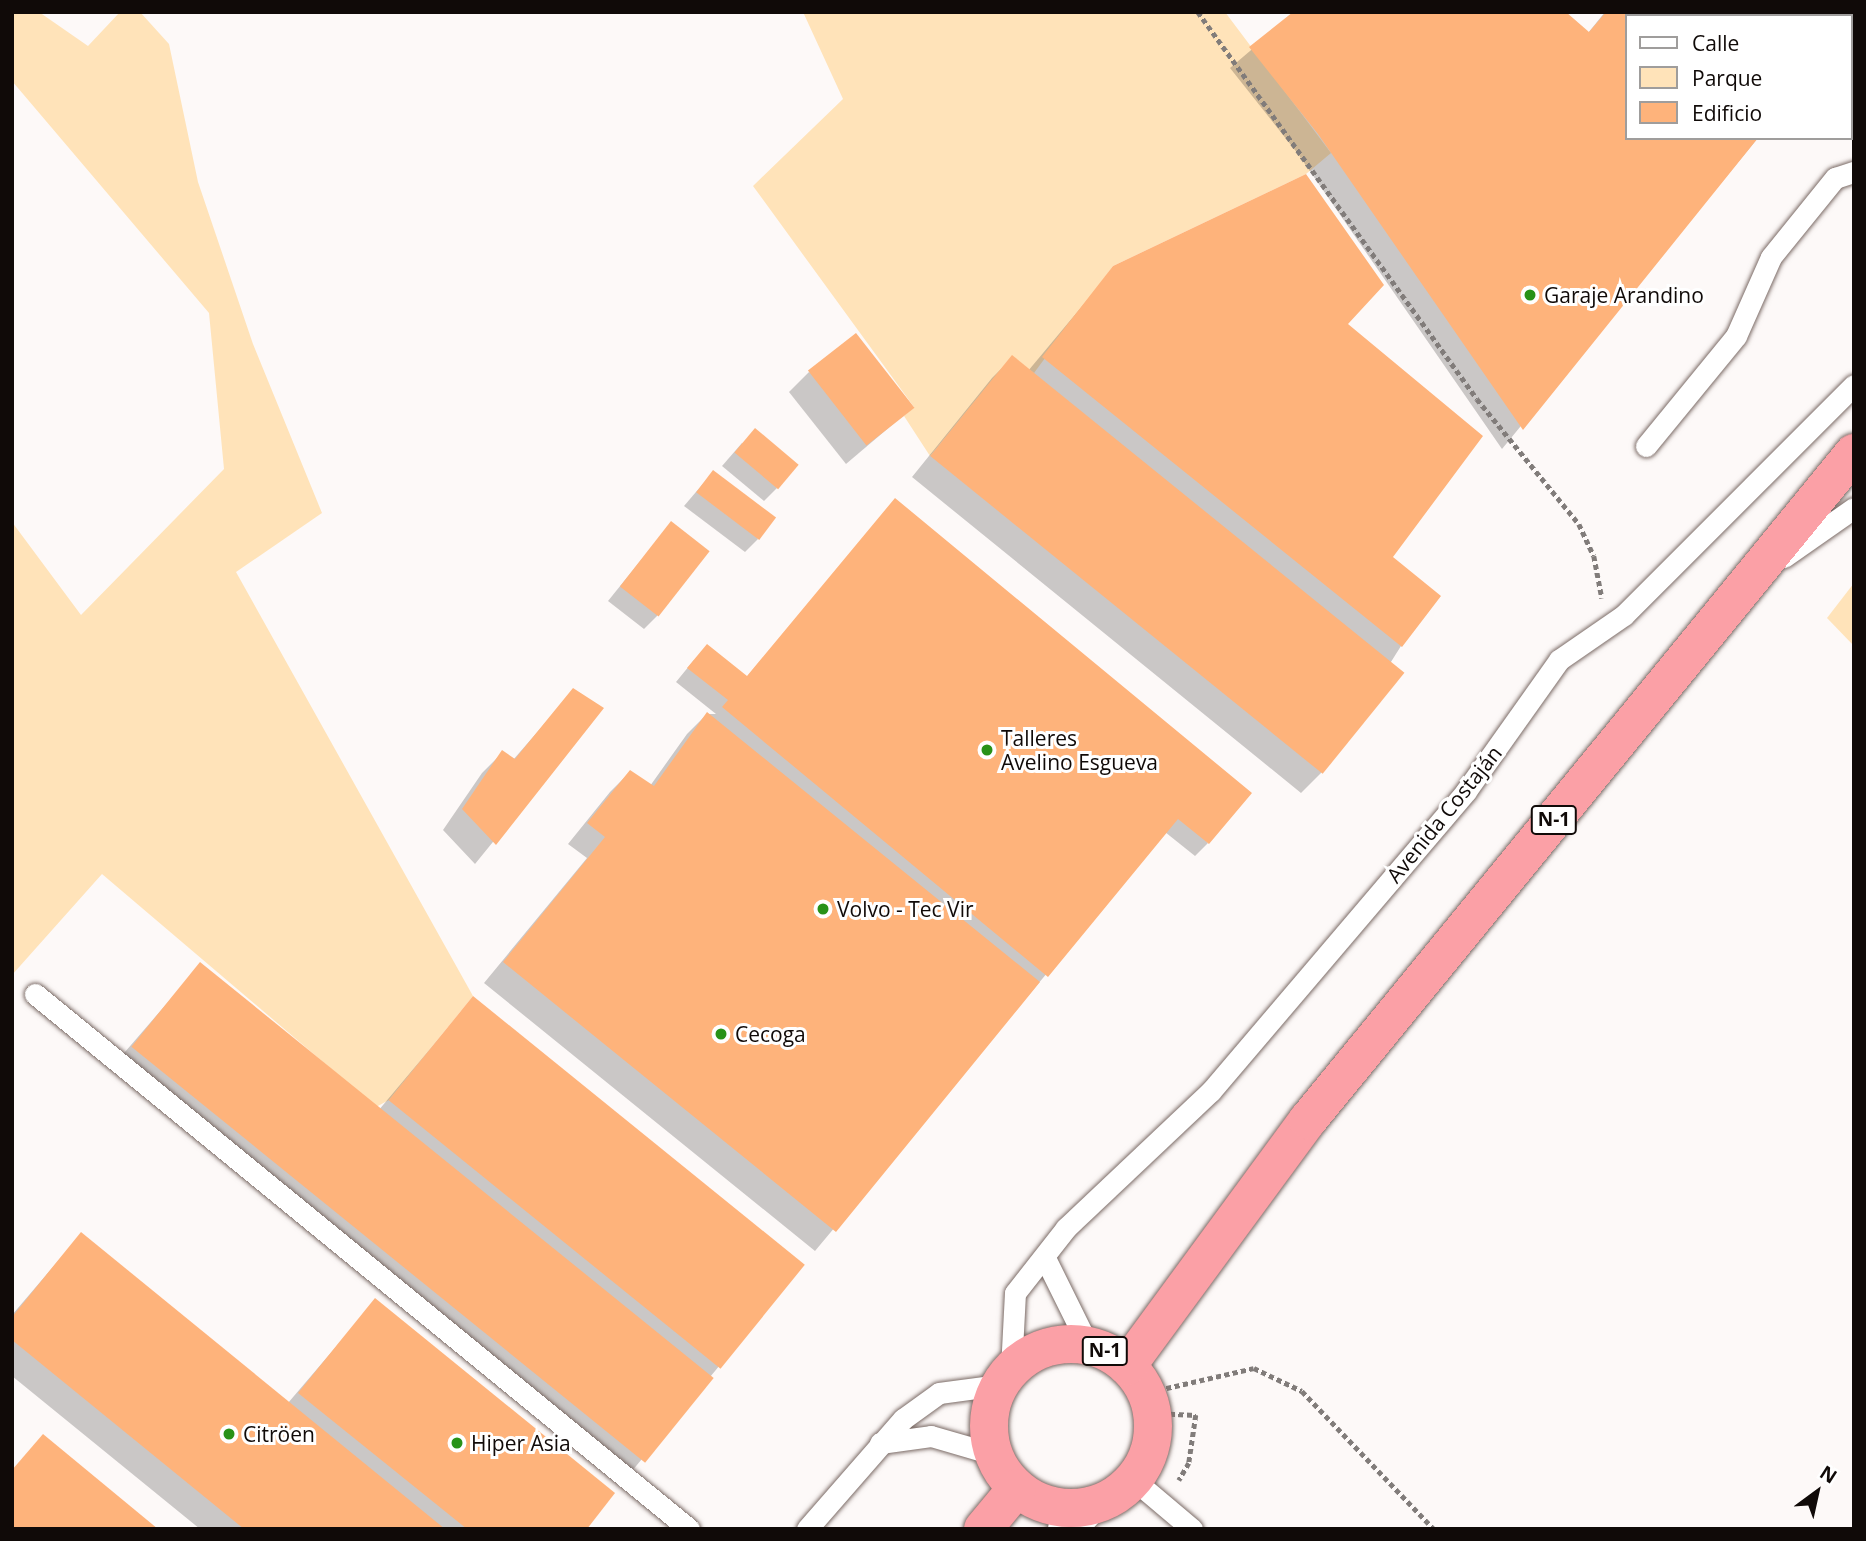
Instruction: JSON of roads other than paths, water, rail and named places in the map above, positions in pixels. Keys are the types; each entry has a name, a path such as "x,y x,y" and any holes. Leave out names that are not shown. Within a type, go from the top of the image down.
{"highway":[{"path":"1753,578 1854,453"},
{"name":"N-1","path":"1005,1377 1060,1344 1088,1345 1142,1390 1308,1120 1753,578"},
{"path":"1005,1377 988,1430 993,1454 1017,1488 1038,1502 1076,1518 1134,1480 1151,1449 1142,1390"},
{"path":"983,1529 1017,1488"}],"lane":[{"path":"1646,446 1736,336 1771,257 1835,178 1854,172"},
{"name":"Avenida Costaján","path":"1005,1377 1015,1293 1074,1220 1220,1081 1466,791 1536,685 1607,627 1854,385"},
{"path":"1753,578 1854,508"},
{"path":"35,994 689,1529"},
{"path":"1045,1258 1088,1345"},
{"path":"807,1529 878,1444 939,1392 1005,1377"},
{"path":"878,1444 931,1436 993,1454"},
{"path":"1134,1480 1161,1506 1192,1529"}],"place":[{"name":"Garaje Arandino","path":"1530,295"},
{"name":"Talleres Avelino Esgueva","path":"987,750"},
{"name":"Volvo - Tec Vir","path":"823,909"},
{"name":"Cecoga","path":"721,1034"},
{"name":"Citröen","path":"229,1434"},
{"name":"Hiper Asia","path":"457,1443"}]}
